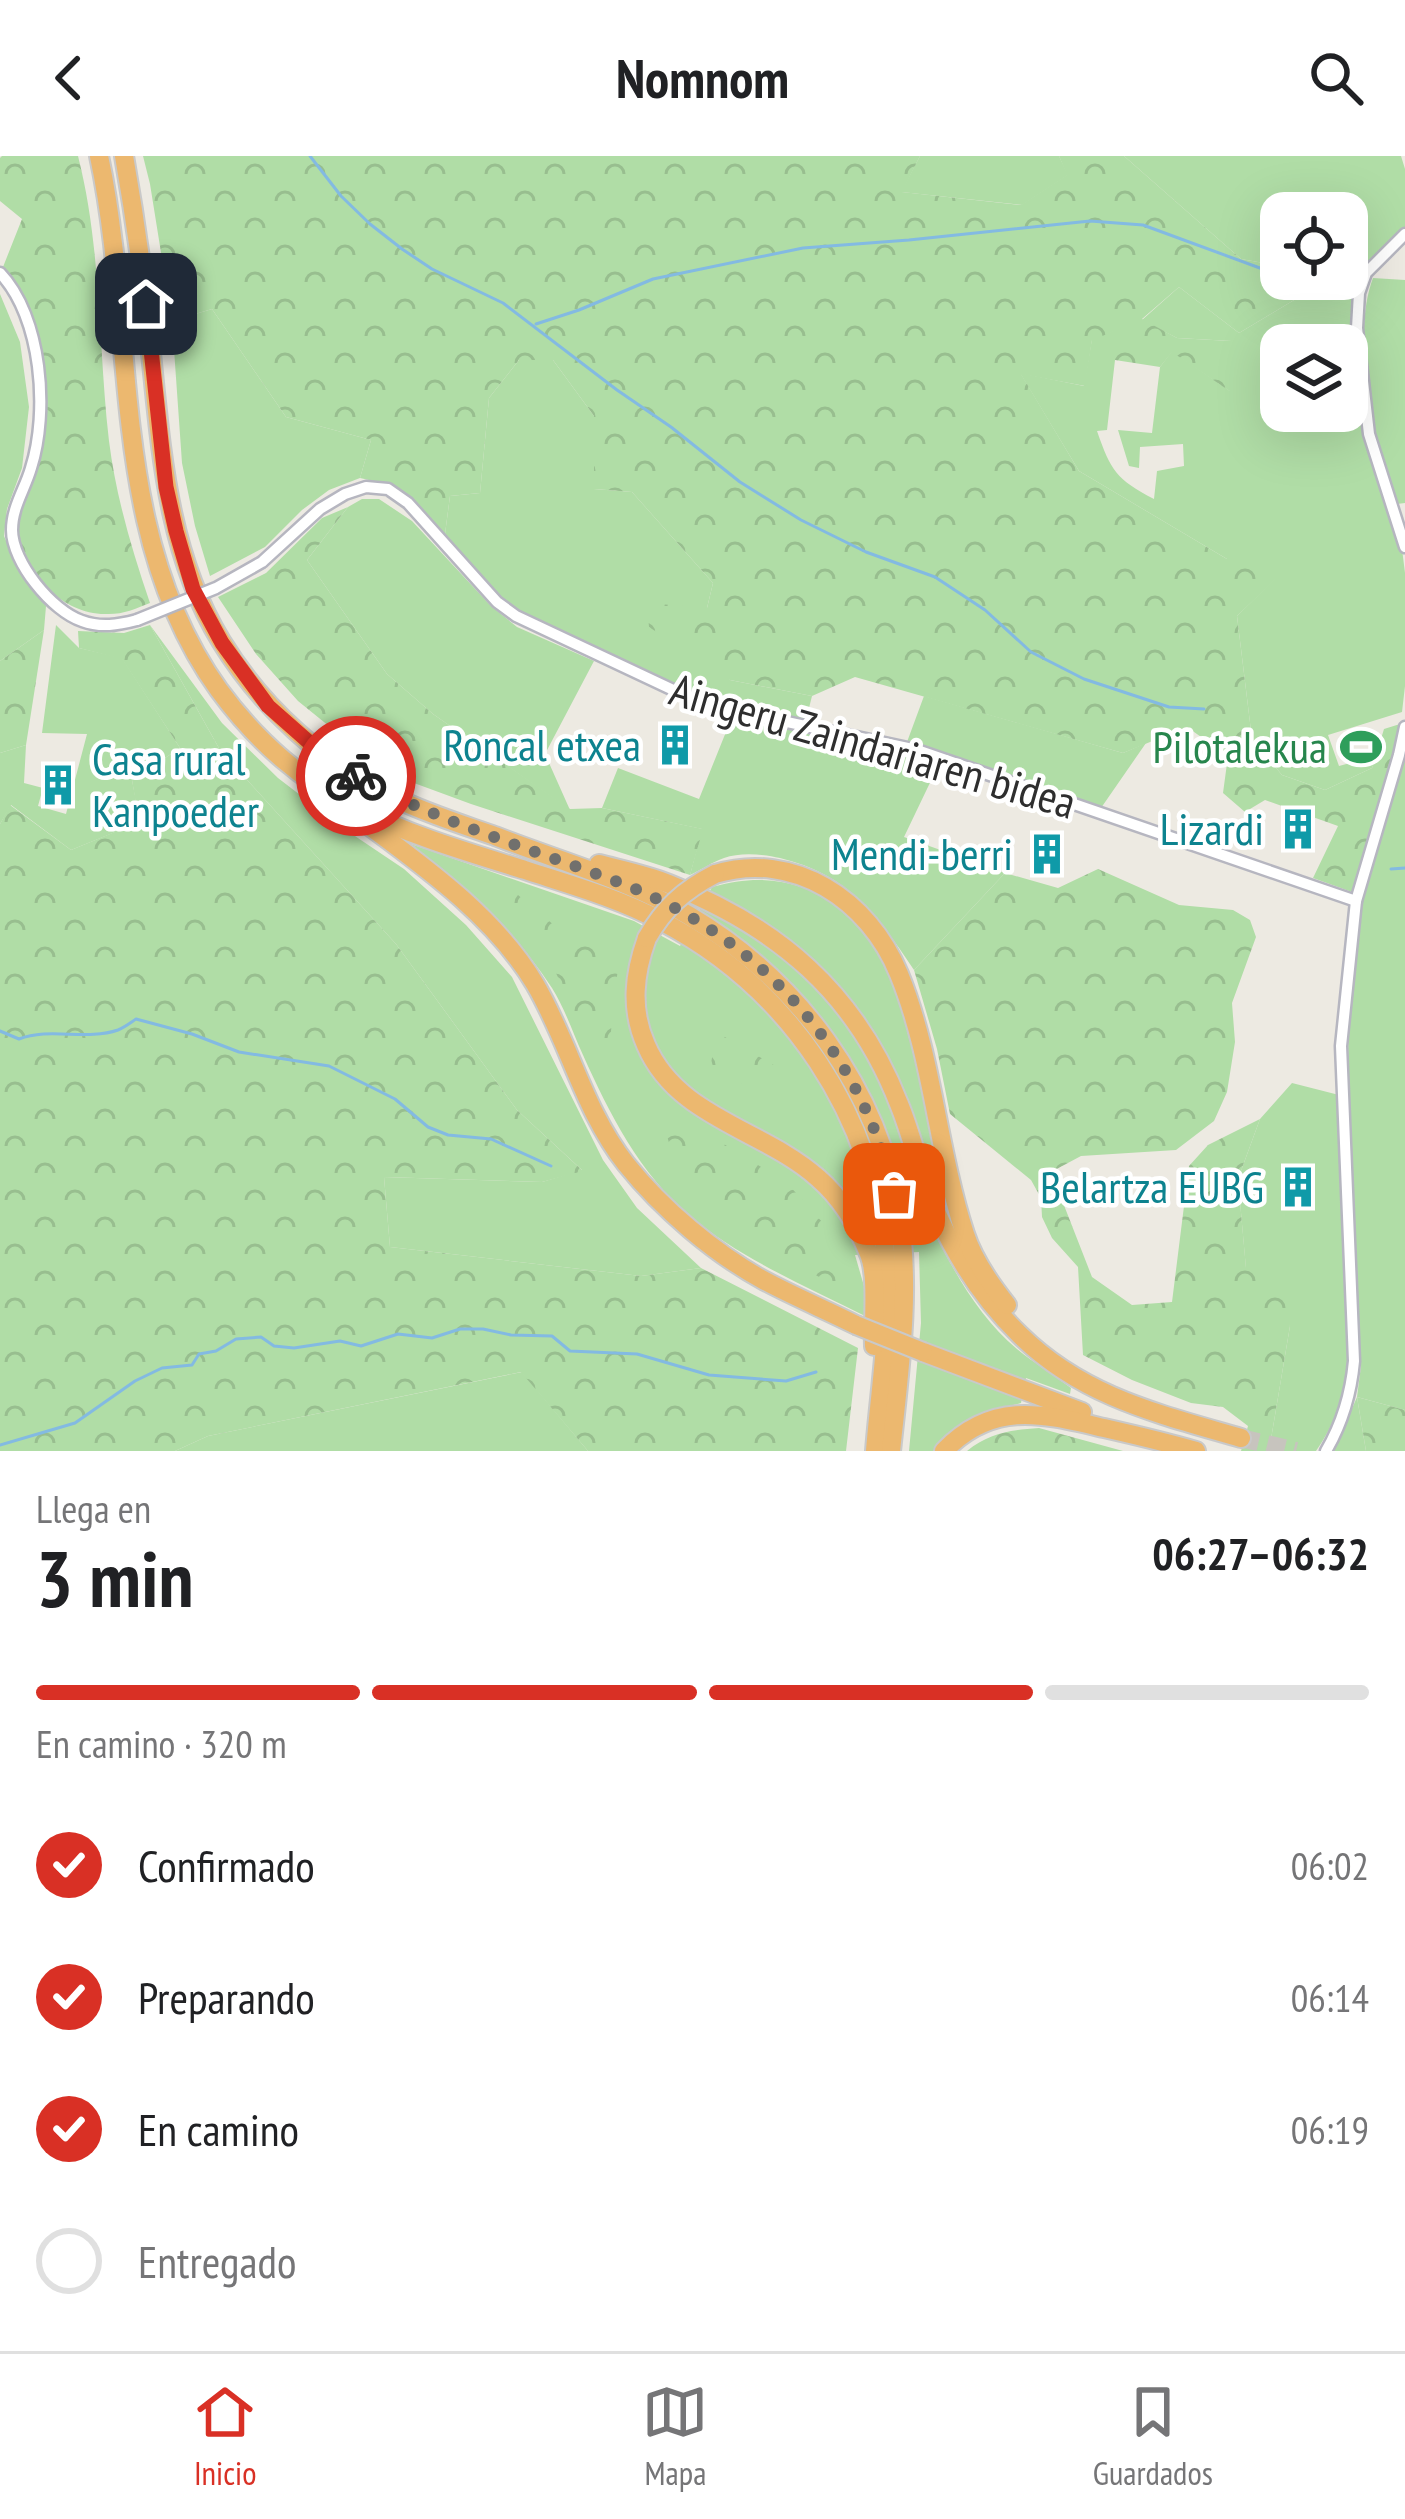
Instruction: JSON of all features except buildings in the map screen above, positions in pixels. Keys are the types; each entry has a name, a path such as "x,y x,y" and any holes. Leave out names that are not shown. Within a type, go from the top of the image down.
{"highway":[{"path":"99,156 121,304 140,491 160,576 186,635 220,690 269,747 488,922 535,983 601,1123 626,1164 682,1222 763,1280 856,1324 1196,1451"},
{"path":"124,156 166,487 193,589 222,643 268,706 328,759 395,798 629,886 685,913 775,980 824,1036 873,1122 899,1217 902,1318 881,1448"},
{"path":"327,794 408,832 648,914 726,962 784,1016 817,1058 844,1106 865,1156 879,1210 888,1292 881,1448"},
{"path":"475,829 667,883 740,916 788,947 836,995 877,1053 936,1214 982,1294 1021,1336 1081,1382 1127,1405 1240,1438"},
{"path":"881,1448 872,1259 841,1202 793,1159 671,1085 654,1064 636,1015 634,988 646,938 675,899 715,874 760,867 805,876 842,898 874,931 899,972 967,1240 994,1288 1051,1361"},
{"path":"944,1451 985,1422 1034,1414 1160,1440"}],"street":[{"path":"1405,234 1366,273 1357,328 1369,434 1405,547"},
{"name":"Aingeru Zaindariaren bidea","path":"0,273 22,305 40,385 36,449 13,517 12,536 17,554 42,591 77,620 117,625 216,588 262,562 320,509 345,494 366,487 388,489 408,503 496,602 656,684 726,709 917,750 1356,901"},
{"path":"1325,1451 1345,1413 1354,1361 1341,1046 1356,901 1405,727"}],"green space":[{"path":"2,156 78,156 95,262 112,462 150,603 128,611 89,612 60,599 36,576 22,547 20,514 39,461 42,413 33,328 22,297 3,267 22,219 0,201"},
{"path":"143,156 920,156 902,192 1021,205 1067,175 1059,156 1124,156 1241,259 1260,262 1260,300 1294,300 1239,333 1179,287 1142,319 1177,338 1231,341 1231,392 1172,352 1160,367 1115,360 1115,331 1092,340 1085,386 1021,374 1079,471 1227,559 1244,547 1280,575 1237,616 1252,739 1282,775 1325,790 1372,768 1384,729 1400,724 1352,892 1313,878 1338,826 1265,800 1245,812 1223,793 1228,756 1187,727 1123,753 855,677 812,696 730,680 649,627 647,603 707,608 713,583 632,492 594,489 594,416 553,360 519,360 489,398 480,493 450,496 445,534 396,486 360,478 371,440 286,417 212,309 172,321"},
{"path":"920,156 1059,156 1068,175 1022,205 901,192"},
{"path":"1124,156 1401,156 1405,229 1368,266 1368,192 1260,192 1260,262 1241,259"},
{"path":"1373,278 1405,280 1405,503 1397,504 1373,422 1364,324"},
{"path":"1179,287 1239,333 1294,300 1356,300 1358,324 1260,324 1260,432 1367,432 1402,549 1402,712 1328,735 1339,766 1376,756 1372,768 1325,790 1282,775 1252,739 1237,616 1279,575 1227,559 1079,471 1020,373 1084,386 1092,339 1116,330 1107,430 1097,431 1116,473 1154,499 1157,471 1184,466 1183,444 1140,447 1139,468 1129,466 1118,430 1152,433 1160,367 1172,351 1230,391 1231,341 1177,338 1142,320"},
{"path":"0,294 20,342 29,407 22,468 7,509 4,536 17,567 46,606 44,630 0,661"},
{"path":"212,309 286,417 371,440 360,478 329,490 265,547 210,576 182,463 172,321"},
{"path":"519,360 553,360 594,416 594,489 632,492 713,583 707,608 730,680 812,696 806,720 700,697 525,617 445,534 450,496 480,493 489,398"},
{"path":"362,499 379,499 412,521 491,606 517,627 594,661 545,754 570,810 433,714 387,674 307,560 348,507"},
{"path":"348,507 307,560 387,674 433,714 570,809 602,808 703,829 690,875 414,783 356,748 298,701 256,654 218,597 266,573 322,518"},
{"path":"56,625 79,648 122,658 180,748 132,780 140,822 71,850 11,805 0,824 0,753 26,745 24,783 43,788 38,806 66,814 87,734 42,733"},
{"path":"150,625 222,723 278,778 404,869 466,925 512,977 603,1160 637,1208 701,1268 641,1276 390,1247 384,1177 542,1182 582,1170 517,1110 396,944 220,750"},
{"path":"150,625 220,750 396,944 517,1110 583,1171 542,1182 384,1177 390,1247 641,1276 701,1268 858,1348 846,1451 588,1451 521,1372 208,1436 175,1451 0,1451 0,824 10,805 71,850 139,822 132,780 180,748 122,659 79,648 78,631 124,633"},
{"path":"44,630 26,745 0,753 0,661"},
{"path":"924,696 1123,753 1146,743 1101,808 907,742"},
{"path":"732,717 938,766 904,837 1005,873 914,970 859,899 825,875 780,858 752,854 724,858 690,875 702,829 602,808 618,768 699,799"},
{"path":"1405,739 1405,1410 1357,1397 1361,1366 1349,1148 1348,1019 1360,900"},
{"path":"411,844 634,921 680,946 712,887 770,880 796,885 840,909 876,951 899,1000 942,1196 926,1217 965,1288 989,1320 1017,1349 1071,1388 1070,1394 1026,1378 1021,1403 972,1419 933,1451 909,1451 921,1323 919,1252 855,1255 864,1286 865,1316 752,1258 689,1215 655,1181 627,1141 561,1004 537,967 488,910"},
{"path":"1098,869 1179,905 1233,910 1250,920 1256,937 1232,1003 1235,1042 1227,1092 1214,1121 1176,1150 1081,1156 1051,1172 1092,1277 1132,1305 1172,1302 1189,1166 1208,1145 1260,1119 1238,1179 1246,1268 1282,1283 1290,1326 1269,1451 1241,1451 1248,1426 1223,1407 1191,1403 1083,1355 1078,1267 1052,1238 1042,1217 1041,1198 1031,1180 950,1114 914,970 1005,873 1058,888"},
{"path":"488,892 518,895 567,936 622,931 610,1040 594,1054 548,956"},
{"path":"716,1032 777,1067 775,1104 711,1064"},
{"path":"1292,1083 1339,1095 1348,1363 1338,1409 1316,1451 1269,1451 1290,1326 1246,1269 1238,1179 1260,1119"},
{"path":"657,1103 787,1183 823,1223 842,1288 774,1253 707,1204 678,1166"},
{"path":"522,1372 588,1451 175,1451 208,1436"},
{"path":"1357,1397 1366,1451 1334,1451"},
{"path":"1357,1397 1405,1410 1405,1451 1366,1451"},
{"path":"1039,1428 1123,1451 967,1451 1001,1434"}],"waterway":[{"path":"310,156 341,196 402,249 503,303 740,482 801,520 866,552 935,577 985,610 1031,652 1084,679 1169,707 1204,709"},
{"path":"536,324 653,279 803,248 1090,221 1143,225 1260,268"},
{"path":"1391,869 1405,868"},
{"path":"0,1031 19,1039 93,1034 118,1030 136,1019 239,1052 329,1066 395,1099 428,1127 448,1135 491,1139 551,1166"},
{"path":"0,1445 75,1423 135,1381 162,1368 192,1365 199,1354 216,1351 236,1339 261,1337 274,1346 294,1348 340,1341 361,1346 398,1334 432,1338 460,1329 483,1329 552,1336 570,1351 637,1354 709,1375 786,1381 816,1372"}],"tunnel":[{"path":"1241,1438 1296,1451"}],"way so far":[{"path":"356,776 395,798 638,890 723,938 787,990 824,1036 873,1122 894,1194"}],"place":[{"name":"Roncal etxea","path":"675,745"},
{"name":"Pilotalekua","path":"1361,747"},
{"name":"Casa rural Kanpoeder","path":"58,785"},
{"name":"Lizardi","path":"1298,829"},
{"name":"Mendi-berri","path":"1047,854"},
{"name":"Belartza EUBG","path":"1298,1187"}],"route":[{"path":"146,304 166,487 193,589 222,643 268,706 328,759 356,776"}]}
